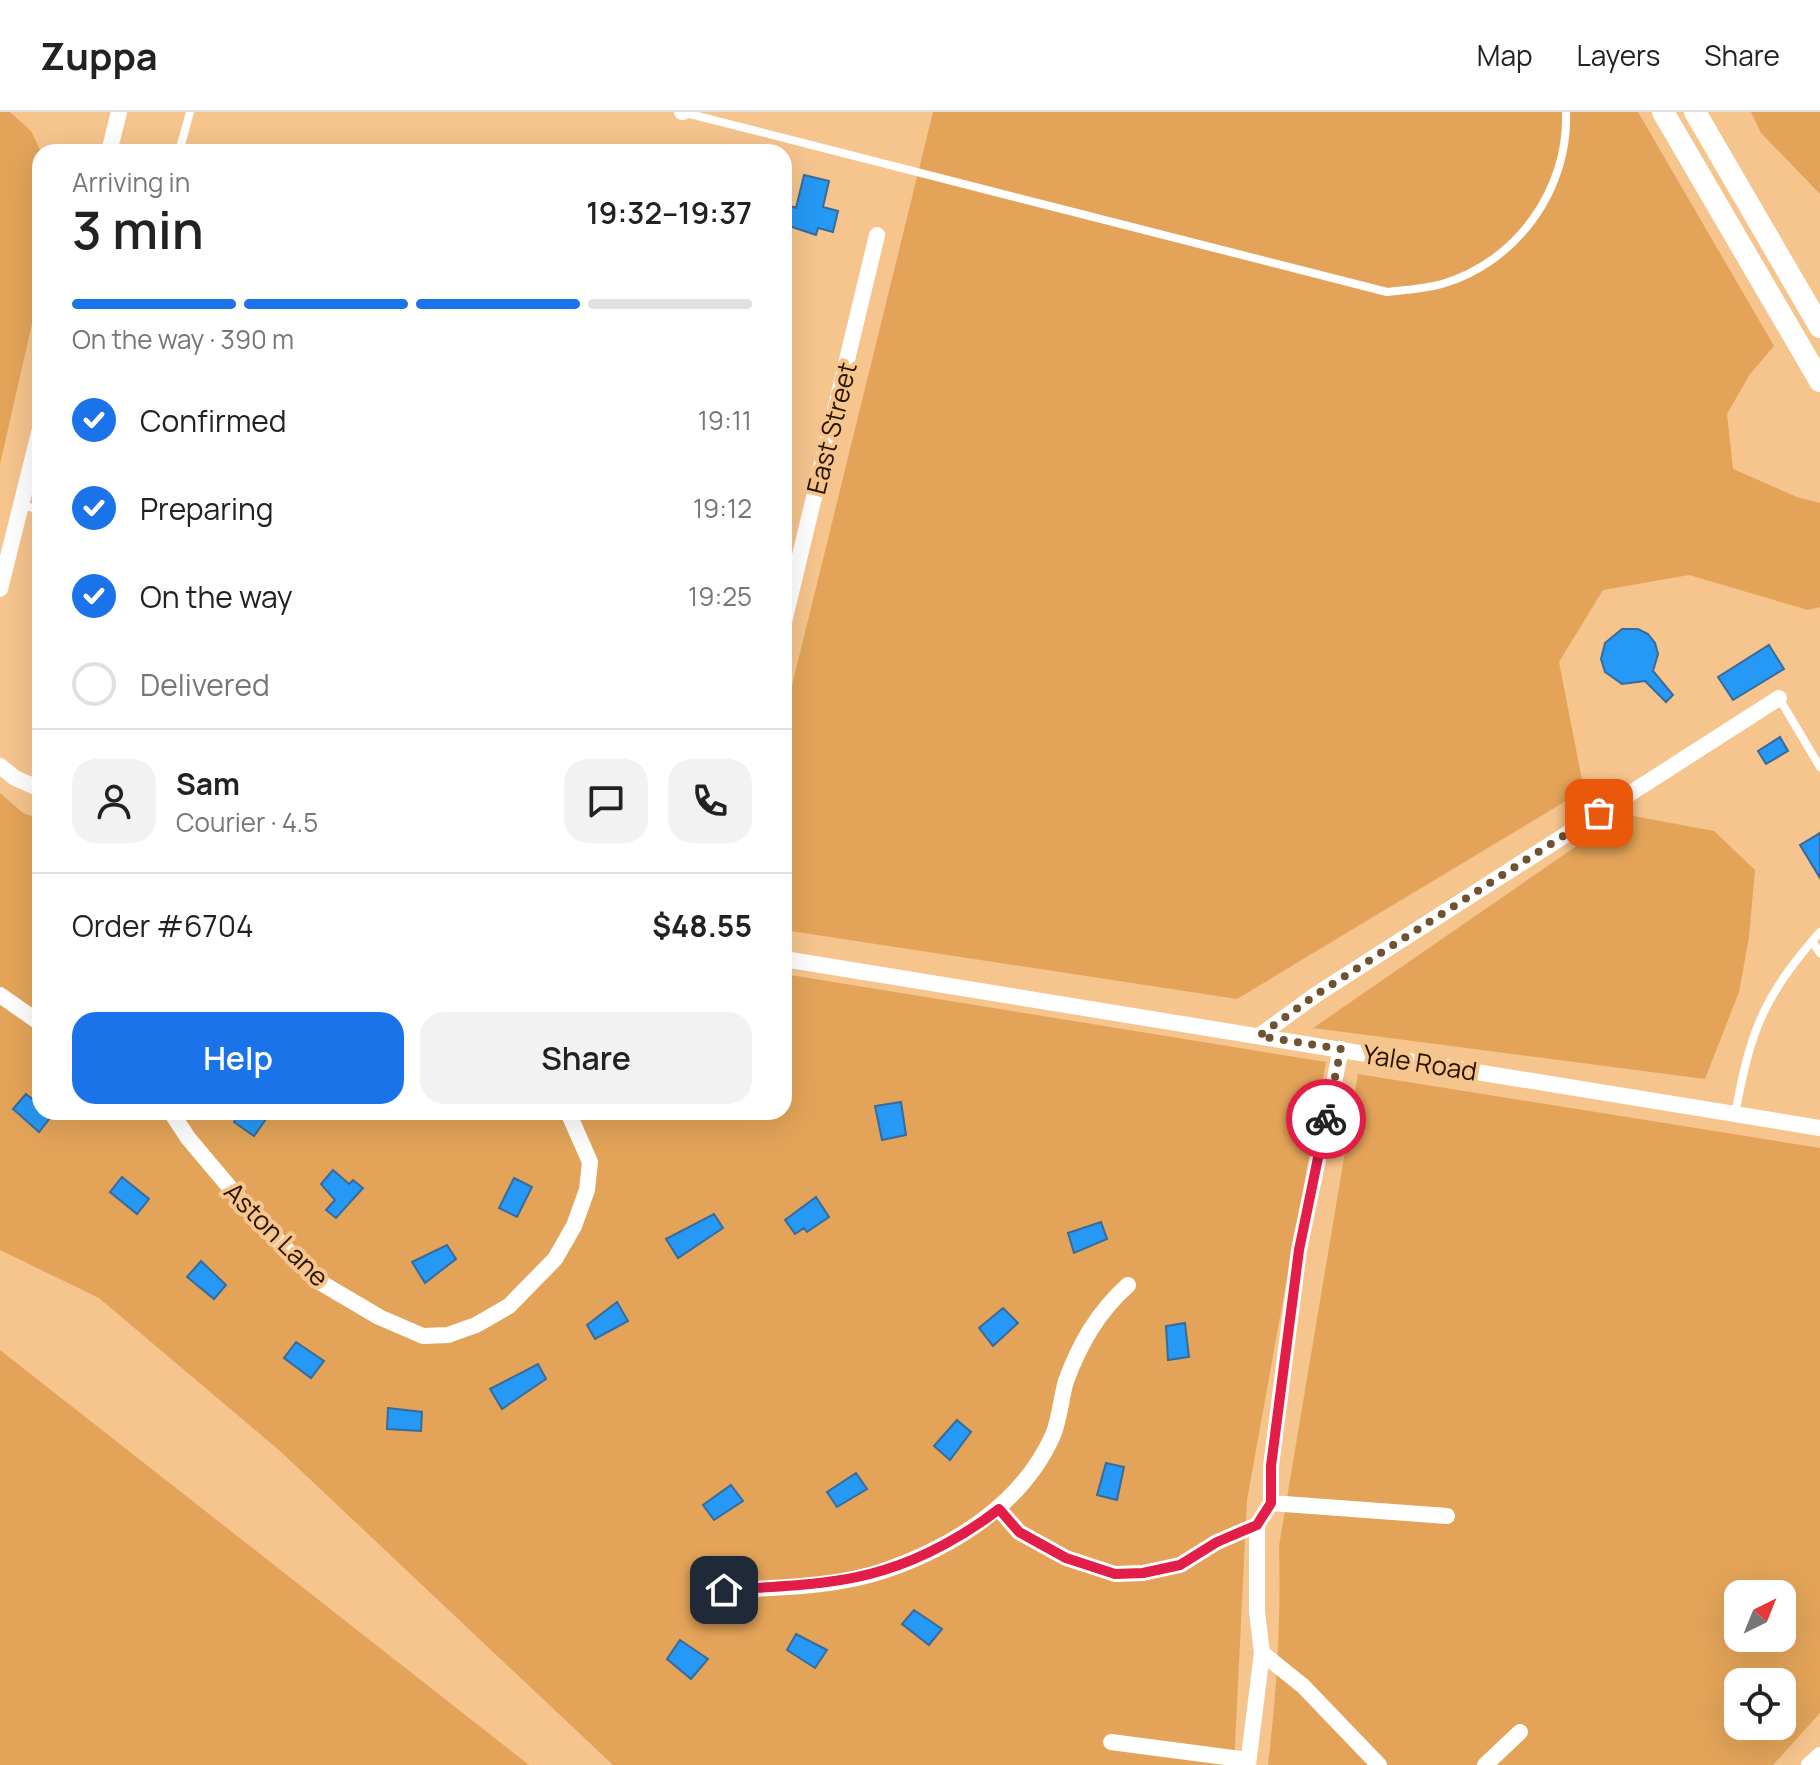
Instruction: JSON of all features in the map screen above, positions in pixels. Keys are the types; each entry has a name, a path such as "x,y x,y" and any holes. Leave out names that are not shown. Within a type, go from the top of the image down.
{"street":[{"path":"111,144 119,112"},
{"path":"1663,112 1820,381"},
{"path":"1695,112 1820,327"},
{"name":"East Street","path":"792,589 877,235"},
{"path":"0,589 32,461"},
{"path":"1259,1036 1330,986 1779,698"},
{"path":"0,766 15,778 32,785"},
{"name":"Yale Road","path":"792,960 1820,1128"},
{"path":"0,995 32,1017"},
{"path":"1111,1742 1248,1763 1262,1653 1257,1612 1257,1525 1271,1503 1271,1466 1299,1250 1341,1049"},
{"name":"Aston Lane","path":"176,1120 253,1215 318,1281 379,1317 423,1336 448,1335 498,1313 520,1296 555,1259 574,1226 587,1190 590,1162 572,1120"},
{"path":"699,1592 827,1582 885,1570 982,1522 1016,1491 1053,1435 1066,1382 1086,1335 1103,1308 1128,1285"},
{"path":"1271,1503 1447,1516"},
{"path":"999,1509 1019,1532 1031,1539 1066,1558 1115,1574 1143,1573 1180,1565 1217,1542 1257,1525"},
{"path":"1262,1653 1303,1686 1379,1765"},
{"path":"1485,1765 1520,1732"},
{"path":"1809,1765 1820,1755"}],"lane":[{"path":"181,144 190,112"},
{"path":"682,112 1387,292 1441,284 1470,273 1501,253 1526,228 1544,205 1557,176 1565,146 1566,112"},
{"path":"21,505 32,508"},
{"path":"1779,698 1820,767"},
{"path":"1735,1114 1747,1049 1761,1012 1789,967 1820,932"},
{"path":"1812,941 1820,953"}],"shaded area":[{"path":"0,112 10,112 31,131 37,144 32,144 32,324 0,464"},
{"path":"933,112 1638,112 1774,346 1750,374 1727,414 1733,469 1797,497 1820,503 1820,607 1808,610 1689,575 1603,590 1559,662 1584,790 1237,999 792,931 792,685"},
{"path":"1751,112 1820,112 1820,194 1761,133"},
{"path":"0,793 23,813 32,816 32,1120 792,1120 792,975 1326,1062 1247,1500 1234,1765 613,1765 280,1451 99,1298 0,1250"},
{"path":"1623,814 1714,831 1755,870 1749,937 1739,992 1705,1079 1313,1028"},
{"path":"1358,1074 1820,1148 1820,1713 1796,1740 1796,1668 1724,1668 1724,1740 1796,1740 1773,1765 1268,1765 1278,1656 1279,1546"},
{"path":"0,1350 529,1765 0,1765"}],"building":[{"path":"804,175 829,181 823,207 838,211 833,232 818,228 816,235 792,227 792,206 796,208"},
{"path":"1622,629 1638,629 1648,634 1655,643 1658,654 1653,671 1673,695 1666,702 1645,681 1622,684 1605,672 1601,659 1605,643"},
{"path":"1769,645 1784,669 1733,700 1718,677"},
{"path":"1780,737 1788,751 1766,764 1758,751"},
{"path":"1820,833 1820,878 1800,845"},
{"path":"26,1094 32,1099 32,1120 49,1120 39,1132 13,1109"},
{"path":"901,1102 906,1135 882,1140 875,1106"},
{"path":"235,1120 265,1120 254,1136 234,1122"},
{"path":"333,1170 349,1184 353,1180 363,1188 336,1218 326,1210 335,1200 321,1184"},
{"path":"122,1177 149,1199 137,1214 110,1192"},
{"path":"514,1178 532,1187 517,1217 499,1208"},
{"path":"816,1197 829,1217 807,1232 804,1228 795,1234 785,1220"},
{"path":"714,1214 723,1228 678,1258 666,1239"},
{"path":"1101,1222 1107,1239 1074,1253 1068,1233"},
{"path":"447,1245 456,1259 425,1283 412,1262"},
{"path":"201,1261 226,1285 214,1299 187,1277"},
{"path":"617,1302 628,1321 595,1339 587,1325"},
{"path":"1003,1308 1018,1323 993,1346 979,1328"},
{"path":"1185,1323 1189,1357 1168,1360 1166,1326"},
{"path":"296,1342 324,1361 311,1378 284,1358"},
{"path":"538,1364 546,1379 502,1409 490,1389"},
{"path":"388,1408 422,1412 421,1431 387,1429"},
{"path":"957,1420 971,1432 950,1460 934,1446"},
{"path":"1106,1463 1124,1467 1117,1500 1097,1495"},
{"path":"856,1473 867,1489 837,1507 827,1492"},
{"path":"731,1485 743,1501 714,1520 703,1505"},
{"path":"914,1610 942,1629 929,1645 902,1624"},
{"path":"796,1634 827,1650 815,1668 787,1650"},
{"path":"680,1640 708,1659 691,1679 667,1659"}],"way so far":[{"path":"1326,1119 1341,1049 1259,1036 1317,994 1599,813"}],"route":[{"path":"724,1590 827,1582 885,1570 936,1547 999,1509 1019,1532 1066,1558 1115,1574 1143,1573 1180,1565 1217,1542 1257,1525 1271,1503 1271,1466 1299,1250 1326,1119"}]}
